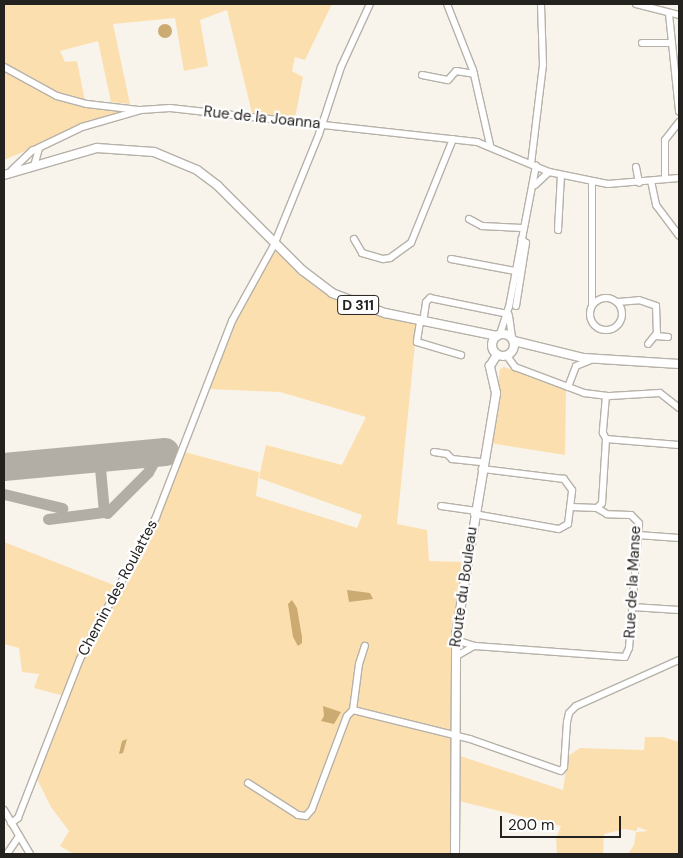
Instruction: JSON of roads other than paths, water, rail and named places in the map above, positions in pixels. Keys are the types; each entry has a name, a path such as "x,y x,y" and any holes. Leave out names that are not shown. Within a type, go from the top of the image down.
{"main road":[{"name":"D 311","path":"4,180 47,162 97,148 124,148 154,152 197,170 218,186 275,243 332,293 366,307 422,322 460,331 498,335"},
{"name":"D 311","path":"4,174 98,151 124,148"},
{"name":"D 311","path":"460,331 491,345"},
{"path":"513,342 507,356 496,355 491,345 498,335 513,342 592,359 679,364"},
{"name":"Route du Bouleau","path":"455,854 456,640 474,513 496,393 490,366 496,355"}],"street":[{"name":"Chemin des Roulattes","path":"11,822 18,818 80,659 156,517 232,321 275,243 322,124 341,66 370,4"},
{"path":"447,4 474,74 490,145"},
{"path":"513,342 511,309 522,228 536,178 534,165 543,64 541,4"},
{"path":"636,4 669,14 679,15"},
{"path":"669,14 679,111"},
{"path":"642,43 671,43"},
{"path":"4,67 57,96 87,104 140,110"},
{"path":"422,76 448,80 456,71 474,74"},
{"name":"Rue de la Joanna","path":"4,174 19,167 29,156 82,127 140,110 176,109 453,139 490,145 547,171 620,186 679,178"},
{"path":"665,179 665,140 679,122"},
{"path":"354,239 362,253 383,259 411,243 453,139"},
{"path":"39,151 47,162"},
{"path":"34,168 39,151"},
{"path":"29,156 30,164 34,168"},
{"path":"636,167 640,183"},
{"path":"536,178 547,171"},
{"path":"533,188 547,171"},
{"path":"558,230 561,175"},
{"path":"592,181 591,321 604,330 615,328 622,318 618,302"},
{"path":"651,181 656,205 679,235"},
{"path":"469,219 482,226 522,228"},
{"path":"498,335 511,309 526,243 521,239"},
{"path":"451,259 516,271"},
{"path":"592,305 604,297 618,302 639,300 656,306 658,318 656,336 648,344"},
{"path":"461,355 417,342 426,302 430,298 511,309"},
{"path":"656,336 668,337"},
{"path":"507,356 516,367 568,387 606,396 660,393 679,408"},
{"path":"568,387 576,366 592,359"},
{"path":"571,506 597,508 602,503 606,439 603,433 606,396"},
{"path":"606,439 679,446"},
{"path":"434,452 447,454 452,459 483,466 564,479 572,490 568,524 559,530 440,506"},
{"name":"Rue de la Manse","path":"475,646 621,659 629,648 639,523 635,517 607,514 597,508"},
{"path":"638,535 679,538"},
{"path":"632,607 679,610"},
{"path":"456,640 475,646"},
{"path":"248,783 298,816 306,816 312,809 347,716 353,710 359,664 365,646"},
{"path":"455,657 466,648 475,646"},
{"path":"353,710 457,736 536,760 561,771 564,767 569,713 576,706 679,660"},
{"path":"4,810 30,854"},
{"path":"7,854 18,834"}]}
